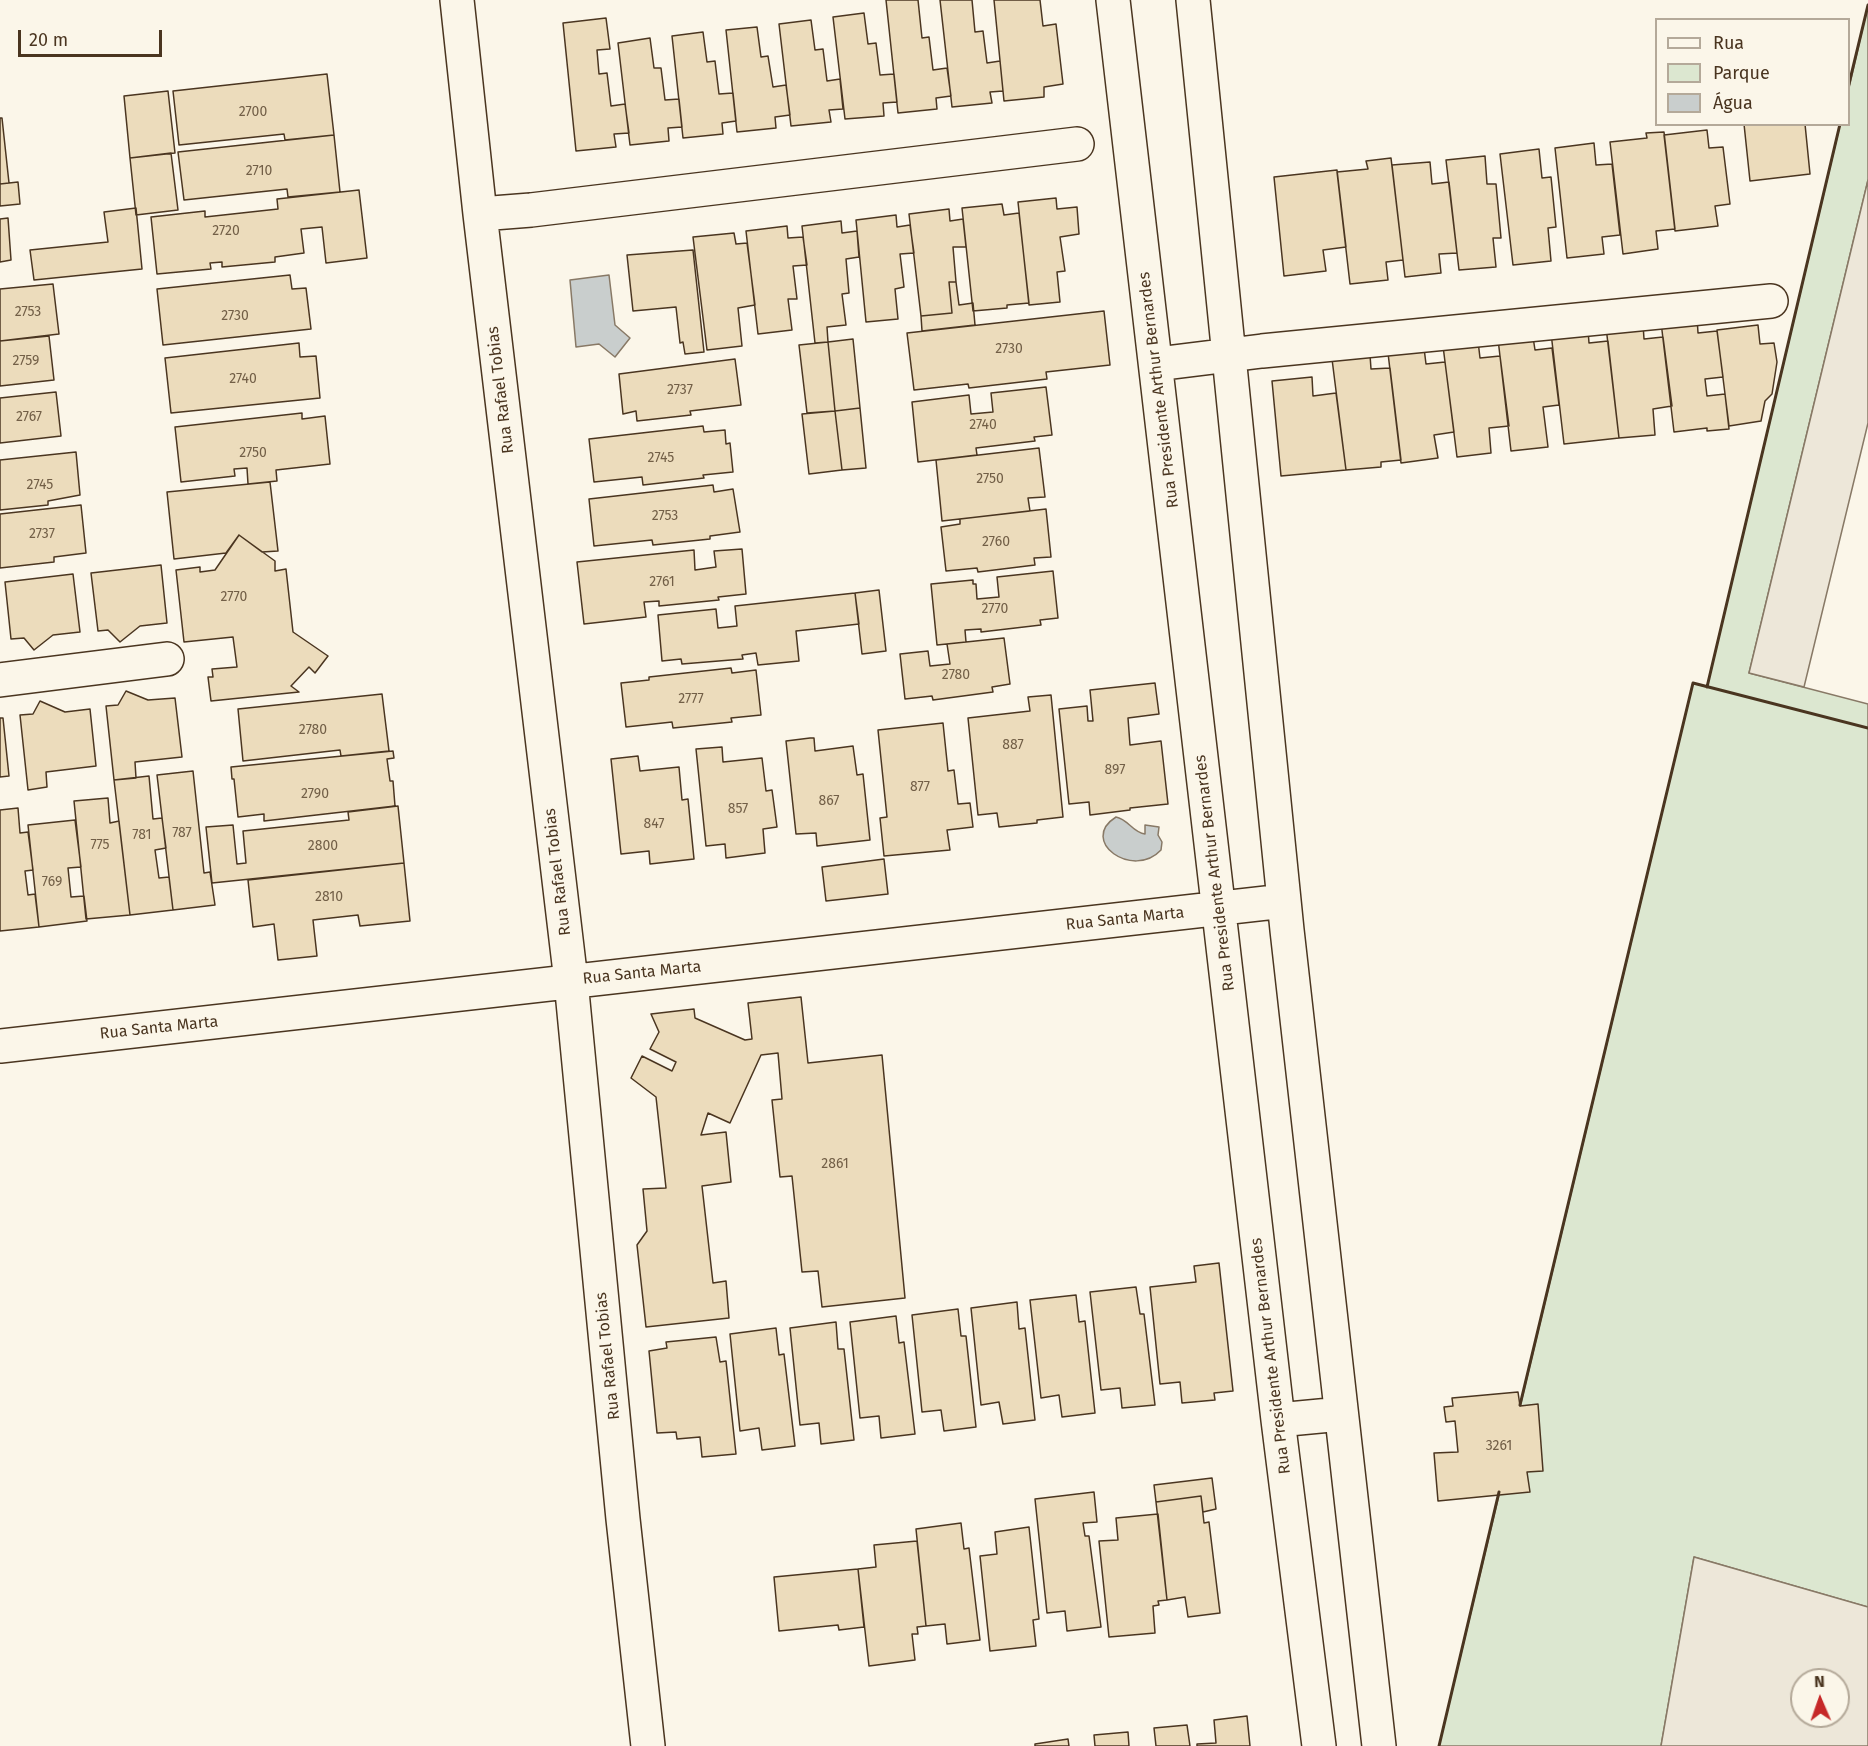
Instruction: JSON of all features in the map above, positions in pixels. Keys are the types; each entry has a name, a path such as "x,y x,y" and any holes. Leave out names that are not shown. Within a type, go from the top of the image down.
{"street":[{"name":"Rua Rafael Tobias","path":"457,0 480,214 571,981 623,1519 648,1746"},
{"name":"Rua Presidente Arthur Bernardes","path":"1113,0 1278,1420 1319,1746"},
{"path":"1193,0 1284,901 1379,1746"},
{"path":"480,214 531,210 1077,144"},
{"path":"1157,364 1262,351 1771,301"},
{"path":"0,680 167,659"},
{"name":"Rua Santa Marta","path":"0,1046 1284,901"},
{"path":"1278,1420 1341,1413"}],"green space":[{"path":"1868,5 1868,180 1749,673 1868,704 1868,1607 1694,1557 1661,1746 1439,1746 1693,683 1707,687 1840,126 1850,126 1850,84"}],"shaded area":[{"path":"1868,180 1868,423 1804,687 1749,673"},
{"path":"1694,1557 1868,1607 1868,1746 1661,1746"}],"water":[{"path":"609,275 615,325 630,338 615,357 599,344 576,347 570,280"},
{"path":"1116,817 1145,834 1145,825 1159,827 1161,850 1149,858 1137,861 1124,859 1114,854 1106,846 1103,836 1106,827"}],"building":[{"path":"886,0 918,0 922,38 929,37 933,70 947,68 951,96 936,98 937,109 898,113"},
{"path":"940,0 972,0 975,32 983,31 987,63 1000,61 1003,91 990,92 992,103 952,107"},
{"path":"994,0 1040,0 1043,26 1056,24 1063,84 1044,87 1044,97 1004,101"},
{"path":"864,13 868,44 876,43 880,75 894,74 897,102 883,103 884,116 845,119 833,17"},
{"path":"606,18 610,49 597,50 599,74 607,73 611,106 625,104 629,133 614,134 616,147 576,151 563,23"},
{"path":"811,20 815,50 823,49 827,81 840,79 843,109 829,110 831,122 791,126 779,24"},
{"path":"757,27 761,57 768,56 773,87 786,85 790,115 775,117 776,128 737,132 726,30"},
{"path":"703,32 707,62 715,61 719,94 733,93 736,121 722,123 723,134 683,138 672,36"},
{"path":"650,38 654,68 661,68 665,100 679,99 682,127 668,128 669,141 630,145 618,43"},
{"path":"327,74 334,135 285,140 284,134 179,145 173,91"},
{"path":"168,91 175,153 130,158 124,96"},
{"path":"0,118 2,118 9,183 0,184"},
{"path":"1744,126 1805,126 1810,174 1750,181"},
{"path":"1707,130 1709,148 1723,147 1730,204 1715,206 1718,226 1675,231 1664,135"},
{"path":"1664,132 1675,229 1656,231 1658,249 1623,254 1610,142 1647,138 1646,133"},
{"path":"334,135 340,192 288,197 287,189 184,200 178,152"},
{"path":"1594,143 1596,165 1612,164 1620,235 1602,237 1604,254 1567,258 1555,148"},
{"path":"1539,149 1542,178 1551,177 1556,227 1548,228 1551,261 1513,265 1500,154"},
{"path":"171,153 178,210 136,215 130,158"},
{"path":"1485,156 1487,184 1496,184 1501,238 1493,238 1496,267 1459,270 1446,160"},
{"path":"1391,158 1403,260 1386,262 1388,280 1350,284 1337,172 1368,169 1366,161"},
{"path":"1430,162 1432,184 1449,182 1457,253 1439,254 1441,273 1405,277 1392,165"},
{"path":"1337,170 1346,247 1323,250 1326,271 1284,276 1274,177"},
{"path":"18,182 20,204 0,206 0,184"},
{"path":"359,190 367,258 326,263 322,227 301,229 304,253 275,257 275,262 222,267 222,262 210,263 211,269 157,274 151,217 205,211 205,217 278,209 277,199"},
{"path":"1056,198 1057,209 1077,207 1079,234 1060,237 1065,271 1057,272 1060,302 1029,305 1018,202"},
{"path":"1002,204 1004,215 1019,213 1029,303 1007,305 1007,308 973,311 962,208"},
{"path":"136,208 142,269 34,280 30,250 108,242 104,212"},
{"path":"949,209 950,221 963,219 966,247 953,247 956,282 949,282 952,313 921,316 909,214"},
{"path":"896,215 897,227 910,225 914,253 900,254 904,287 895,289 898,319 866,322 856,220"},
{"path":"8,218 11,260 0,262 0,219"},
{"path":"841,221 842,233 857,231 859,257 846,259 849,293 842,294 846,325 827,327 828,342 815,343 802,226"},
{"path":"787,226 788,238 803,237 807,265 793,266 797,299 788,299 792,330 758,334 746,231"},
{"path":"734,233 736,244 747,243 755,305 738,308 742,346 707,350 693,237"},
{"path":"693,250 704,352 685,354 683,342 680,343 676,307 633,311 627,255"},
{"path":"290,275 292,289 306,288 311,329 163,345 157,289"},
{"path":"949,282 956,282 959,305 973,303 975,325 922,331 921,316 952,313"},
{"path":"53,284 59,334 0,341 0,289"},
{"path":"1104,311 1110,365 1046,372 1047,379 969,388 968,384 914,390 907,333"},
{"path":"1697,317 1698,333 1717,331 1723,377 1705,379 1707,396 1725,394 1729,429 1707,431 1707,428 1674,432 1661,322"},
{"path":"1643,324 1644,339 1663,337 1672,406 1653,409 1655,435 1619,438 1606,327"},
{"path":"1758,325 1760,344 1774,343 1777,362 1772,394 1765,401 1761,421 1729,426 1717,330"},
{"path":"1588,330 1589,343 1608,341 1619,438 1564,444 1551,333"},
{"path":"49,336 54,380 0,386 0,341"},
{"path":"1533,337 1535,350 1552,348 1559,405 1543,407 1548,447 1511,451 1498,339"},
{"path":"853,339 860,408 835,411 828,342"},
{"path":"1478,341 1480,358 1500,356 1509,426 1489,428 1491,453 1457,457 1443,346"},
{"path":"828,342 835,411 807,413 799,345"},
{"path":"299,343 300,357 316,356 320,398 171,413 165,358"},
{"path":"1424,348 1426,364 1445,362 1454,432 1434,435 1438,458 1401,463 1388,353"},
{"path":"1370,355 1371,369 1390,368 1401,460 1381,462 1381,467 1346,470 1332,359"},
{"path":"735,359 741,405 690,411 691,415 637,421 636,411 623,414 619,374"},
{"path":"1312,377 1313,396 1336,393 1346,470 1281,476 1272,381"},
{"path":"1046,387 1052,435 1034,437 1035,441 976,448 977,455 918,462 912,402 969,395 971,414 993,412 991,393"},
{"path":"56,392 61,436 0,443 0,398"},
{"path":"860,408 866,468 842,470 835,411"},
{"path":"835,411 842,470 809,474 802,414"},
{"path":"302,413 302,419 325,416 330,464 276,470 277,481 248,484 247,468 234,469 235,476 181,482 175,427"},
{"path":"703,426 704,432 725,430 726,444 730,443 733,472 643,485 642,477 594,482 589,439"},
{"path":"1039,448 1045,497 1028,498 1030,511 942,521 936,460"},
{"path":"76,452 80,495 48,501 48,505 0,510 0,460"},
{"path":"270,482 278,551 262,552 239,535 226,553 174,559 167,492"},
{"path":"713,485 714,492 733,489 740,532 710,536 710,539 653,545 652,540 594,546 589,499"},
{"path":"81,505 86,553 54,557 54,562 0,568 0,514"},
{"path":"1046,509 1051,557 1034,558 1035,565 978,572 977,568 946,571 941,527 960,524 960,519"},
{"path":"239,535 275,561 275,571 286,569 293,632 328,656 315,673 309,667 291,686 299,692 211,701 208,677 213,677 212,669 237,667 233,637 184,642 176,570 200,567 200,572 215,570"},
{"path":"742,549 746,594 718,597 719,600 659,606 659,601 644,602 646,617 584,624 577,562 694,550 695,570 716,567 714,551"},
{"path":"161,565 167,623 140,626 120,642 108,630 98,631 91,573"},
{"path":"1053,571 1058,618 1040,620 1041,625 981,632 981,629 965,630 966,642 937,645 931,584 973,580 973,584 976,584 977,599 999,597 997,577"},
{"path":"73,574 80,632 53,635 34,650 24,638 11,639 5,582"},
{"path":"879,590 886,651 862,654 855,593"},
{"path":"855,593 859,624 796,631 799,661 758,665 756,653 742,655 743,659 682,664 681,659 662,661 658,615 716,609 718,628 737,626 735,606"},
{"path":"1004,638 1010,684 992,687 993,692 933,700 932,696 905,699 900,654 928,651 930,666 950,664 947,644"},
{"path":"731,668 732,673 756,670 761,715 731,718 732,722 673,728 672,722 626,727 621,683 649,680 649,677"},
{"path":"1155,683 1159,714 1128,718 1130,745 1161,741 1168,804 1090,815 1089,802 1069,804 1059,709 1087,706 1088,721 1093,721 1090,690"},
{"path":"126,691 148,700 175,698 182,757 135,762 136,778 114,780 106,706 118,705"},
{"path":"382,694 389,751 341,756 340,750 243,761 238,709"},
{"path":"1051,695 1063,817 1037,820 1037,823 999,827 997,813 978,815 968,718 1030,711 1028,697"},
{"path":"40,701 65,712 90,709 96,766 46,772 47,787 28,790 20,715 33,714"},
{"path":"0,718 3,718 9,776 0,777"},
{"path":"943,723 948,771 954,770 958,804 970,803 973,827 947,830 950,850 884,856 880,818 887,817 878,730"},
{"path":"814,738 815,751 853,746 857,775 863,774 870,840 817,846 816,833 796,834 786,741"},
{"path":"722,747 723,762 762,758 766,791 772,790 777,827 763,829 765,853 726,858 725,844 706,846 696,749"},
{"path":"393,751 394,758 387,759 390,781 393,781 395,806 264,821 264,814 238,817 231,767"},
{"path":"638,756 640,771 679,767 682,800 688,799 694,859 650,864 649,851 621,854 611,759"},
{"path":"193,771 204,873 210,872 215,905 173,910 157,775"},
{"path":"149,776 153,819 162,818 166,848 155,850 159,878 169,877 173,910 130,915 114,780"},
{"path":"108,798 110,823 119,821 130,915 86,919 74,801"},
{"path":"398,806 404,863 212,883 206,827 233,825 237,864 246,863 243,831 349,820 348,812"},
{"path":"18,808 20,833 28,832 33,870 25,871 28,895 35,894 39,927 0,931 0,810"},
{"path":"75,820 81,867 68,868 71,897 84,896 87,921 39,927 28,825"},
{"path":"884,859 888,894 826,901 822,867"},
{"path":"404,863 410,921 360,926 358,915 313,920 317,956 278,960 274,924 253,927 248,880"},
{"path":"801,997 808,1063 882,1055 905,1298 822,1307 818,1271 802,1272 792,1176 780,1177 772,1100 782,1099 778,1053 761,1055 730,1123 708,1113 701,1135 726,1132 731,1182 702,1186 713,1283 726,1281 729,1318 646,1327 637,1245 647,1231 643,1189 666,1188 656,1097 631,1078 642,1056 672,1071 676,1062 650,1049 659,1032 651,1014 694,1009 695,1018 745,1040 752,1039 748,1003"},
{"path":"1219,1263 1233,1391 1214,1393 1215,1400 1182,1403 1180,1382 1160,1384 1150,1287 1196,1282 1194,1266"},
{"path":"1136,1287 1140,1314 1144,1314 1155,1405 1122,1408 1120,1388 1101,1390 1090,1292"},
{"path":"1076,1295 1079,1322 1085,1321 1095,1413 1062,1417 1059,1395 1041,1398 1030,1300"},
{"path":"1017,1302 1019,1329 1025,1328 1035,1420 1003,1424 999,1402 981,1405 971,1308"},
{"path":"958,1309 961,1336 966,1336 976,1427 944,1431 941,1410 922,1412 912,1315"},
{"path":"896,1316 899,1343 904,1342 915,1434 881,1438 879,1416 860,1418 850,1322"},
{"path":"836,1322 838,1349 844,1349 854,1440 821,1444 819,1423 800,1425 790,1328"},
{"path":"776,1328 779,1355 784,1354 795,1446 762,1450 759,1428 740,1431 730,1334"},
{"path":"716,1337 720,1362 726,1361 736,1454 702,1457 700,1437 677,1439 676,1432 657,1433 649,1351 667,1348 666,1342"},
{"path":"1518,1392 1520,1406 1538,1404 1543,1471 1527,1472 1530,1492 1438,1501 1434,1453 1458,1452 1455,1421 1446,1422 1444,1407 1453,1406 1452,1398"},
{"path":"1212,1478 1216,1509 1203,1512 1201,1496 1156,1502 1154,1485"},
{"path":"1094,1492 1097,1522 1083,1523 1085,1536 1089,1536 1101,1627 1067,1631 1065,1611 1047,1613 1035,1499"},
{"path":"1201,1496 1204,1523 1209,1522 1220,1613 1188,1617 1185,1597 1167,1600 1156,1502"},
{"path":"1158,1514 1167,1600 1158,1601 1159,1605 1153,1606 1155,1633 1109,1637 1099,1541 1118,1540 1116,1518"},
{"path":"961,1523 964,1549 969,1548 980,1640 947,1644 945,1624 926,1626 916,1529"},
{"path":"1029,1527 1039,1619 1033,1620 1036,1646 990,1651 980,1556 997,1554 995,1532"},
{"path":"917,1541 926,1626 917,1627 918,1634 912,1634 915,1660 869,1666 858,1569 876,1567 874,1545"},
{"path":"858,1569 864,1627 839,1630 838,1625 779,1631 774,1577"},
{"path":"1247,1716 1250,1746 1197,1746 1197,1744 1216,1743 1214,1720"},
{"path":"1187,1725 1190,1746 1156,1746 1154,1728"},
{"path":"1128,1732 1129,1746 1095,1746 1094,1735"},
{"path":"1068,1739 1069,1746 1035,1746 1035,1744"}],"wall":[{"path":"1850,80 1868,5"},
{"path":"1707,687 1840,126"},
{"path":"1520,1405 1693,683 1868,728"},
{"path":"1439,1746 1499,1492"}]}
